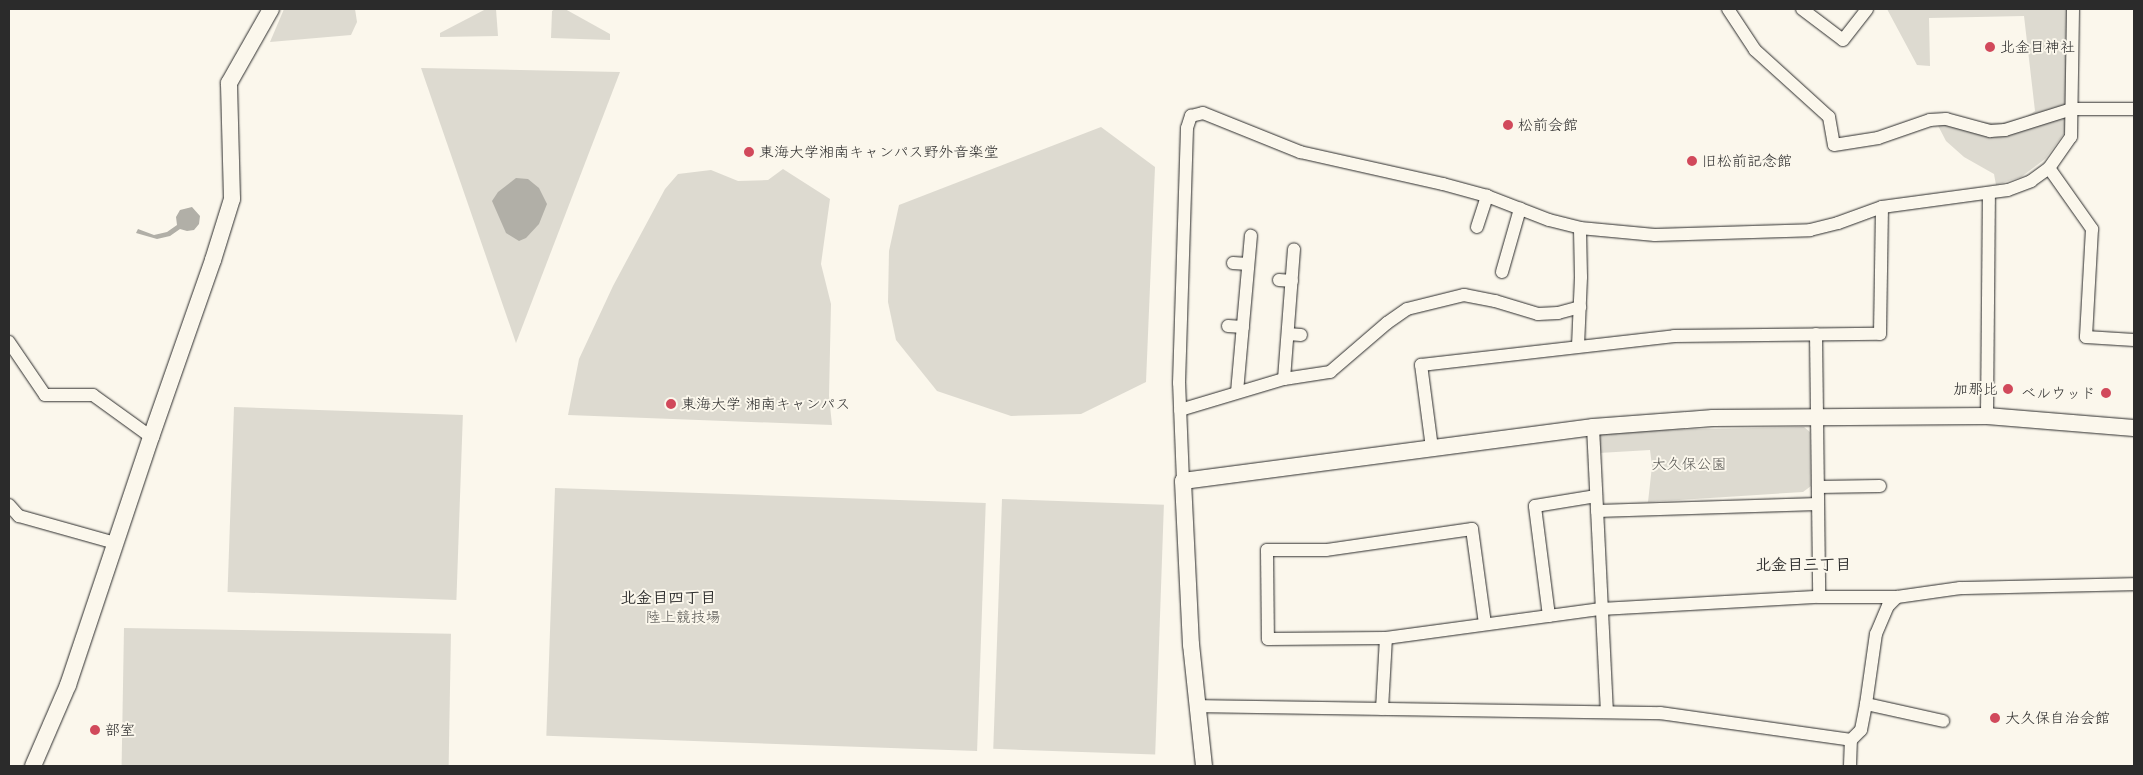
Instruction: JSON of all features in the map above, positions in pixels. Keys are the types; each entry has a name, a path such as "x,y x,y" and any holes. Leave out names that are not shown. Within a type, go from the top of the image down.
{"street":[{"path":"33,766 68,685 151,437 213,260 232,199 228,82 271,9"},
{"path":"1728,9 1755,50 1829,117 1834,145 1878,138 1930,120 1946,119 1970,127 2004,130 2072,109 2134,109"},
{"path":"1802,9 1843,40 1867,9"},
{"path":"1204,766 1197,706 1179,383 1187,138 1191,116 1203,113 1300,152 1487,196 1548,220 1580,228 1655,235 1810,230 1838,223 1882,207 2008,190 2031,182 2049,168 2072,137 2073,9"},
{"path":"2049,168 2092,229 2086,337 2134,340"},
{"path":"1987,416 1989,192"},
{"path":"1477,227 1487,196"},
{"path":"1432,448 1421,365 1674,336 1880,334 1882,207"},
{"path":"1502,272 1520,209"},
{"path":"1578,346 1580,228"},
{"path":"1237,392 1251,236"},
{"path":"1284,379 1288,334 1285,281 1294,249"},
{"path":"1233,264 1248,264"},
{"path":"1180,410 1284,379 1330,372 1406,309 1464,296 1495,301 1538,314 1558,313 1580,307"},
{"path":"1228,326 1243,328"},
{"path":"1288,334 1301,335"},
{"path":"1816,334 1819,597"},
{"path":"9,342 45,395 93,395 151,437"},
{"path":"1183,481 1593,427 1713,418 1987,416 2134,428"},
{"path":"1593,427 1607,711"},
{"path":"1818,487 1880,486"},
{"path":"1549,616 1535,506 1596,496"},
{"path":"1596,511 1818,504"},
{"path":"9,505 19,516 115,543"},
{"path":"1485,624 1472,529 1326,550 1267,550 1268,639 1386,638 1601,609 1819,597 1897,597 1960,588 2068,584 2108,587 2134,584"},
{"path":"1850,766 1851,740 1861,730 1876,634 1888,606 1897,597"},
{"path":"1382,709 1386,638"},
{"path":"1866,704 1943,721"},
{"path":"1197,706 1660,713 1851,740"}],"green space":[{"path":"284,9 355,9 357,22 351,35 270,42"},
{"path":"486,9 496,9 498,36 440,37 440,33"},
{"path":"555,9 565,9 610,34 610,40 551,38 552,11"},
{"path":"1887,9 2067,9 2065,132 2045,159 2021,177 1996,185 1994,174 1964,157 1946,141 1932,114 1980,122 2002,123 2026,117 2035,111 2024,16 1929,18 1930,66 1917,65"},
{"path":"421,68 620,72 516,343"},
{"path":"1101,127 1155,167 1146,382 1081,414 1011,416 937,391 896,340 888,302 889,251 899,205"},
{"path":"783,169 830,199 821,264 831,304 829,396 832,425 568,415 579,359 613,286 665,189 678,174 711,170 738,181 768,180"},
{"path":"234,407 463,415 456,600 228,592"},
{"name":"大久保公園","path":"1804,427 1810,432 1811,486 1803,492 1648,502 1652,466 1650,450 1599,453 1598,431"},
{"name":"陸上競技場","path":"555,488 986,503 977,751 546,736"},
{"path":"1002,499 1164,505 1155,755 993,749"},
{"path":"124,628 451,634 449,766 122,766"}],"shaded area":[{"path":"516,178 528,179 539,188 547,204 539,224 526,238 519,241 506,233 492,201 498,192"},
{"path":"192,207 200,216 199,224 194,230 180,229 170,236 157,239 136,233 138,229 154,235 167,232 177,225 176,217 180,210"}],"place":[{"name":"北金目神社","path":"1990,47"},
{"name":"松前会館","path":"1508,125"},
{"name":"東海大学湘南キャンパス野外音楽堂","path":"749,152"},
{"name":"旧松前記念館","path":"1692,161"},
{"name":"加那比","path":"2008,389"},
{"name":"ベルウッド","path":"2106,393"},
{"name":"東海大学 湘南キャンパス","path":"671,404"},
{"name":"大久保自治会館","path":"1995,718"},
{"name":"部室","path":"95,730"}],"district":[{"name":"北金目三丁目","path":"1803,564"},
{"name":"北金目四丁目","path":"668,597"}]}
